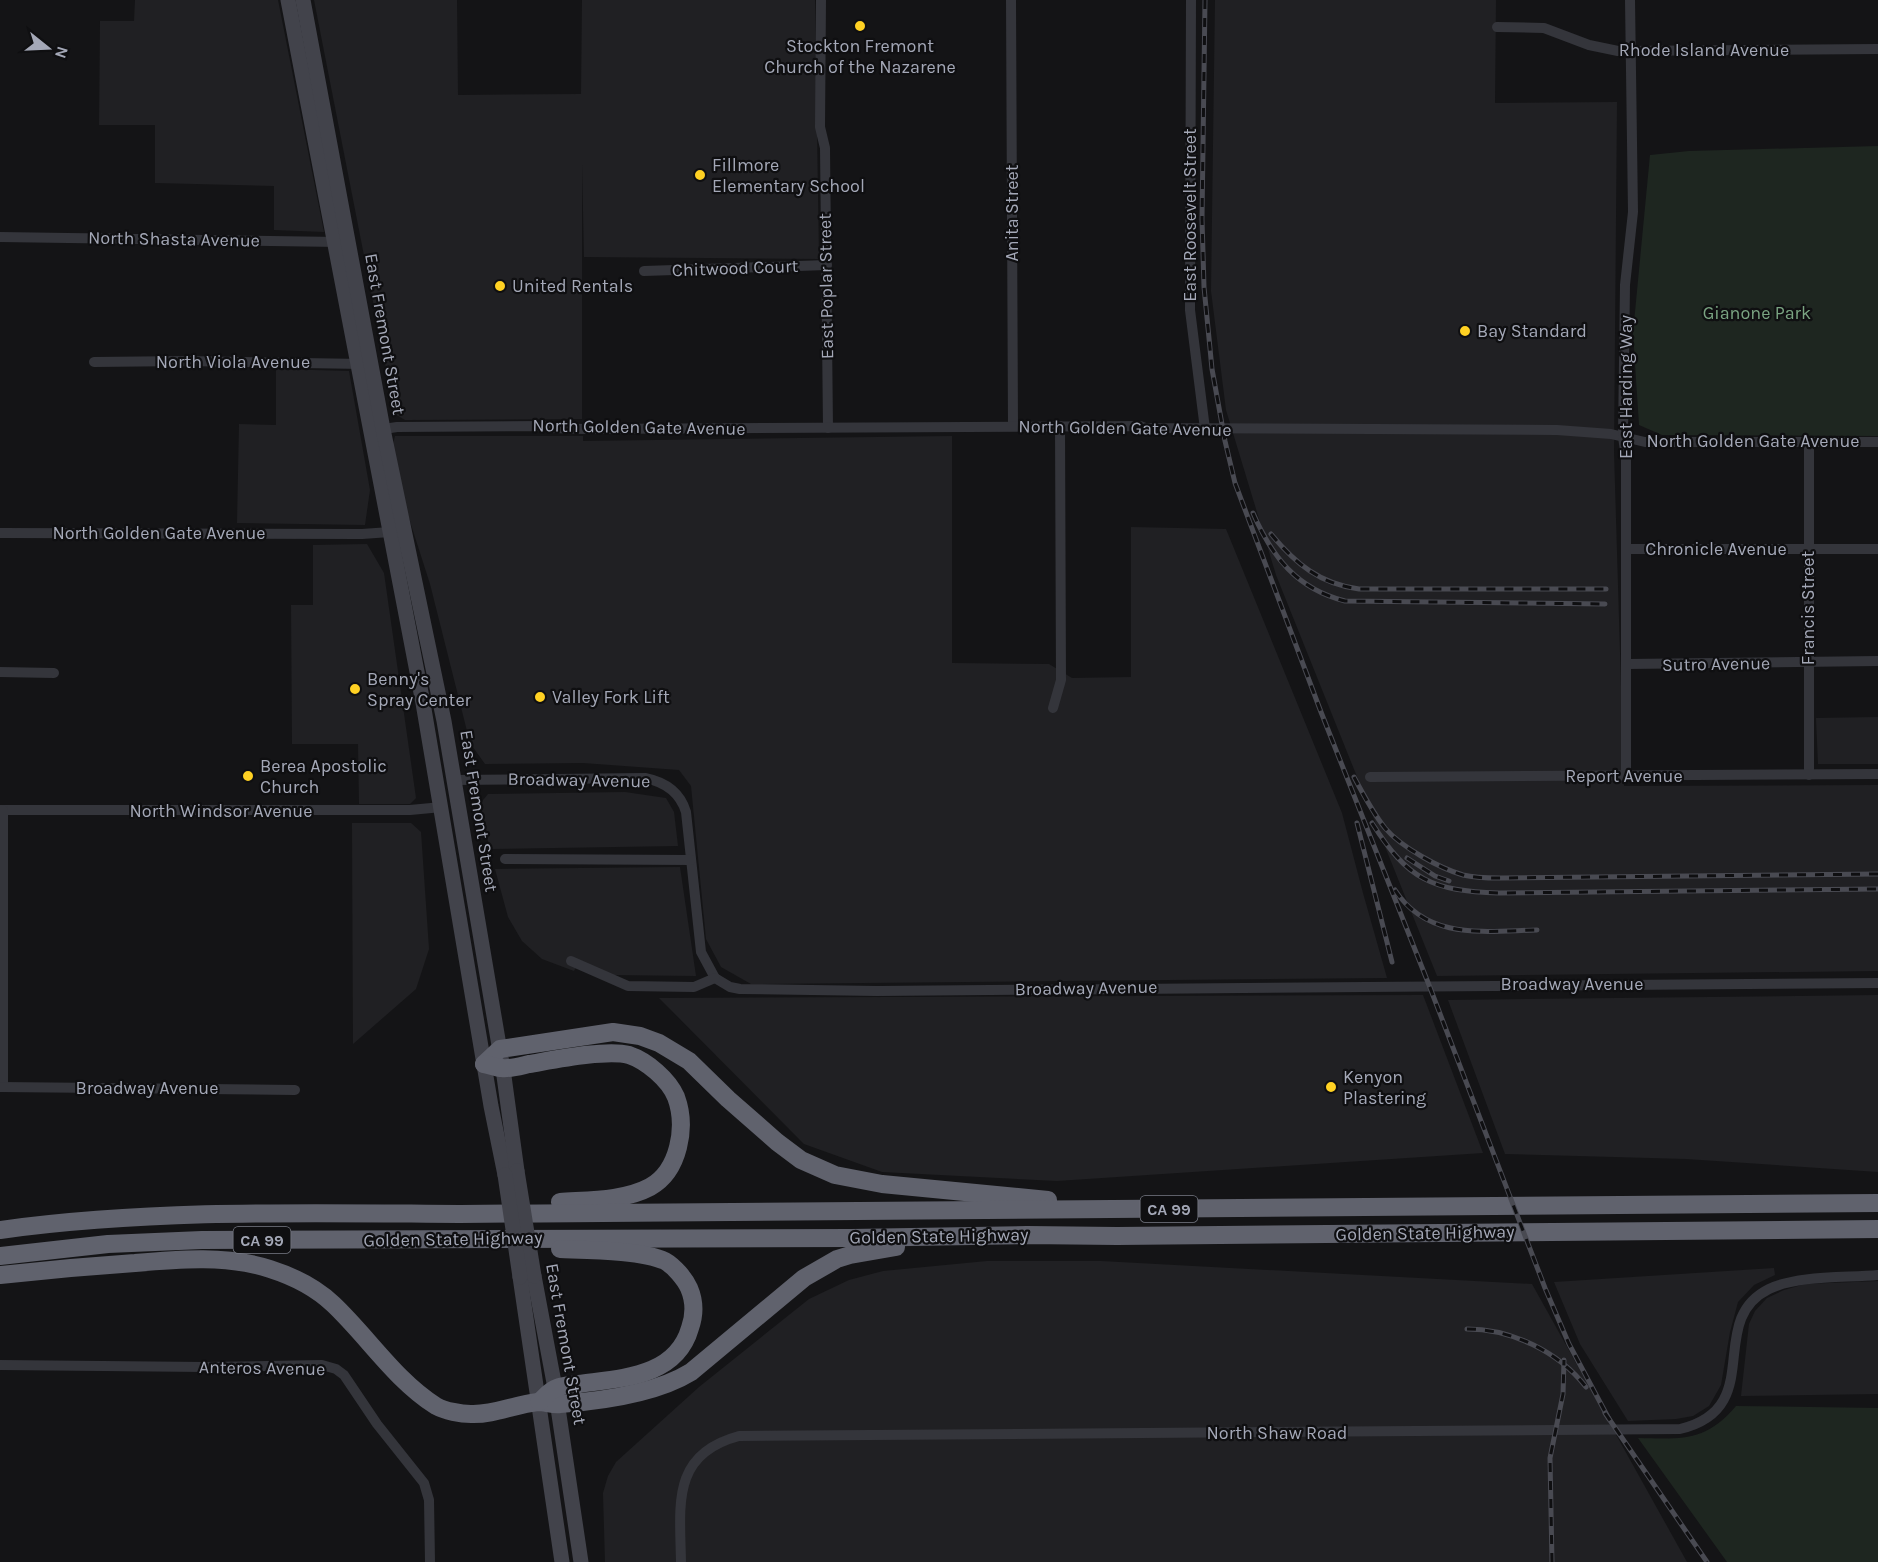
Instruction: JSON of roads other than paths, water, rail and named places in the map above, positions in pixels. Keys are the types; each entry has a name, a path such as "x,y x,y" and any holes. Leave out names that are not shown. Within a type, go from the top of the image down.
{"highway":[{"path":"484,1064 500,1049 613,1032 640,1036 659,1043 688,1061 777,1142 801,1160 835,1174 882,1184 1124,1209"},
{"path":"460,1214 490,1204 583,1201 638,1192 652,1186 667,1172 677,1152 682,1125 676,1097 660,1075 638,1059 628,1055 609,1054 503,1069 484,1064"},
{"name":"Golden State Highway","path":"0,1230 116,1219 260,1212 460,1214 1878,1203"},
{"name":"Golden State Highway","path":"0,1256 108,1244 202,1240 839,1238 1878,1229"},
{"path":"557,1396 631,1394 675,1382 699,1366 804,1278 837,1259 864,1251 886,1248 1028,1235"},
{"path":"0,1275 160,1261 238,1261 271,1269 304,1283 332,1304 416,1390 438,1407 471,1414 539,1402 652,1371 666,1363 678,1352 688,1337 694,1317 694,1299 687,1284 665,1261 636,1254 541,1248 525,1238"}],"main road":[{"name":"East Fremont Street","path":"288,0 342,242"},
{"name":"East Fremont Street","path":"303,0 364,364 377,430 432,663 500,1049 511,1173 527,1277 539,1402 562,1562"},
{"name":"East Fremont Street","path":"377,430 390,532 442,807 484,1064 511,1173"},
{"path":"442,807 458,805"},
{"name":"East Fremont Street","path":"527,1277 557,1396 581,1562"}],"street":[{"name":"East Poplar Street","path":"820,0 820,127 825,148 828,428"},
{"name":"Anita Street","path":"1011,0 1013,426"},
{"name":"East Roosevelt Street","path":"1191,0 1190,309 1205,429"},
{"name":"East Harding Way","path":"1626,776 1626,457 1623,437 1625,285 1634,212 1630,0"},
{"name":"Rhode Island Avenue","path":"1497,27 1544,28 1606,50 1878,49"},
{"name":"North Shasta Avenue","path":"0,237 342,242"},
{"name":"Chitwood Court","path":"644,271 827,265"},
{"name":"North Viola Avenue","path":"94,362 364,364"},
{"name":"North Golden Gate Avenue","path":"377,430 411,427 542,426 551,428 1060,426 1205,429 1557,430 1611,434 1645,442 1878,441"},
{"path":"1053,708 1061,680 1060,426"},
{"name":"Francis Street","path":"1809,442 1809,775"},
{"name":"North Golden Gate Avenue","path":"0,533 362,534 390,532"},
{"name":"Chronicle Avenue","path":"1626,549 1878,549"},
{"name":"Sutro Avenue","path":"1626,664 1878,661"},
{"path":"0,672 54,673"},
{"name":"Report Avenue","path":"1370,777 1878,774"},
{"name":"Broadway Avenue","path":"453,780 634,778 659,782 677,794 684,805 699,943 707,966 715,978 730,987 740,989 1878,983"},
{"name":"North Windsor Avenue","path":"1,810 410,810 442,807"},
{"path":"1,810 1,1087"},
{"path":"505,859 691,860"},
{"path":"571,961 609,980 628,986 694,987 715,978"},
{"name":"Broadway Avenue","path":"1,1087 295,1090"},
{"name":"North Shaw Road","path":"681,1562 680,1504 684,1480 694,1462 706,1450 724,1440 738,1436 1680,1429 1707,1418 1724,1401 1731,1385 1738,1326 1745,1310 1756,1297 1771,1288 1798,1281 1878,1275"},
{"name":"Anteros Avenue","path":"0,1365 205,1367 322,1365 336,1369 349,1381 377,1424 418,1472 424,1483 429,1500 430,1562"}],"railway":[{"path":"1205,0 1202,219 1204,287 1212,369 1235,483 1321,712 1545,1288 1569,1344 1609,1419"},
{"path":"1253,513 1269,544 1288,569 1313,588 1345,601 1605,604"},
{"path":"1271,534 1290,555 1310,571 1332,583 1359,589 1606,589"},
{"path":"1354,777 1376,816 1392,835 1432,862 1468,876 1500,878 1878,874"},
{"path":"1357,823 1392,962"},
{"path":"1372,823 1385,842 1410,870 1439,885 1476,892 1878,889"},
{"path":"1407,858 1435,876 1449,881"},
{"path":"1395,890 1408,906 1424,918 1441,925 1459,930 1478,931 1537,930"},
{"path":"1467,1329 1500,1333 1532,1344 1562,1363 1586,1387"},
{"path":"1552,1562 1550,1458 1563,1394 1564,1360"},
{"path":"1605,1413 1707,1562"}],"place":[{"name":"Stockton Fremont Church of the Nazarene","path":"860,26"},
{"name":"Fillmore Elementary School","path":"700,175"},
{"name":"United Rentals","path":"500,286"},
{"name":"Bay Standard","path":"1465,331"},
{"name":"Benny's Spray Center","path":"355,689"},
{"name":"Valley Fork Lift","path":"540,697"},
{"name":"Berea Apostolic Church","path":"248,776"},
{"name":"Kenyon Plastering","path":"1331,1087"}],"park label":[{"name":"Gianone Park","path":"1757,313"}]}
